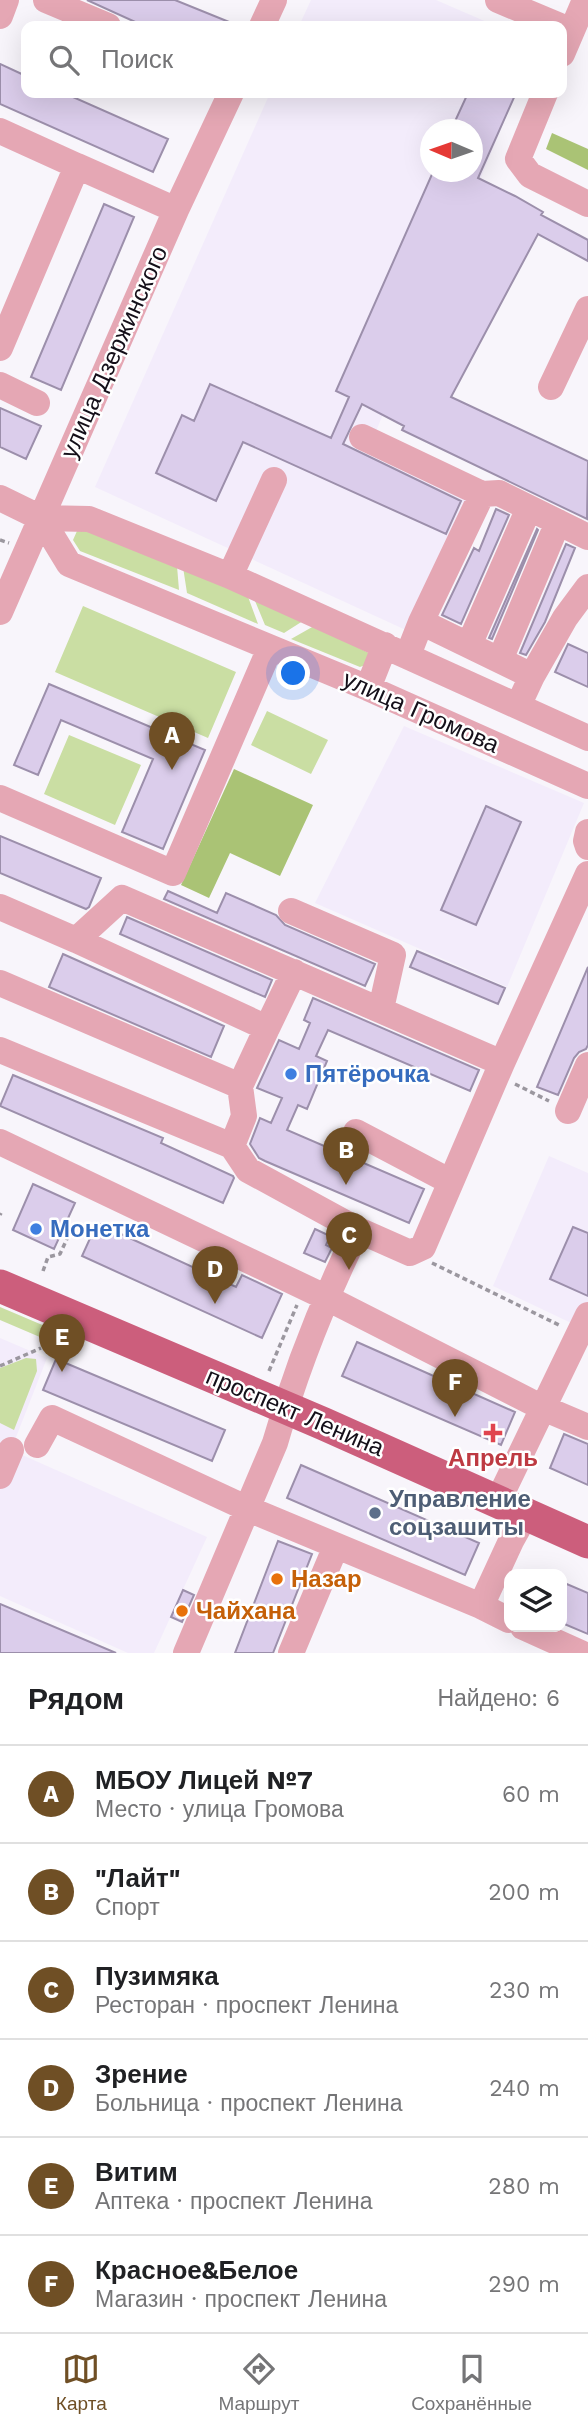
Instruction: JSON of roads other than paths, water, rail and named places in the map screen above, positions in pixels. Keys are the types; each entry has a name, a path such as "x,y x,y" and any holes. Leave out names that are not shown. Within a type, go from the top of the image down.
{"main road":[{"name":"проспект Ленина","path":"0,1286 588,1542"}],"street":[{"path":"0,16 6,0"},
{"path":"46,0 96,21"},
{"path":"498,0 541,21"},
{"path":"569,35 585,0"},
{"name":"улица Дзержинского","path":"0,611 176,210 229,98"},
{"path":"543,98 518,159 530,175 588,204"},
{"path":"0,131 176,210"},
{"path":"0,348 77,166"},
{"path":"551,387 588,309"},
{"path":"0,385 37,403"},
{"path":"362,437 482,494 499,493 588,537"},
{"path":"230,576 274,480"},
{"path":"368,688 421,622 482,494"},
{"name":"улица Громова","path":"0,498 41,518 89,519 230,576 588,738"},
{"path":"469,645 529,508"},
{"name":"улица Громова","path":"41,518 69,564 368,688 588,786"},
{"path":"500,660 558,522"},
{"path":"518,706 532,676 577,623 588,586"},
{"path":"421,622 532,676"},
{"path":"0,798 173,873 270,648"},
{"path":"588,832 588,847"},
{"path":"0,1050 232,1146 248,1170 358,1230 411,1253 424,1247 588,874"},
{"path":"76,940 122,898 381,1009 500,1069"},
{"path":"0,907 267,1028"},
{"path":"291,911 393,954 381,1009"},
{"path":"232,1146 244,1115 240,1086 294,972"},
{"path":"0,983 240,1086"},
{"path":"568,1111 588,1065"},
{"path":"356,1132 451,1182"},
{"path":"0,1142 315,1292 543,1408 588,1427"},
{"path":"186,1653 275,1443 315,1292 358,1230"},
{"path":"481,1606 511,1541 512,1508 543,1408 583,1325"},
{"path":"37,1446 52,1418 246,1508 504,1618"},
{"path":"0,1476 11,1450"},
{"path":"290,1653 336,1546"},
{"path":"534,1632 581,1653"}],"place":[{"name":"МБОУ Лицей №7","path":"172,770"},
{"name":"Пятёрочка","path":"291,1074"},
{"name":"\"Лайт\"","path":"346,1185"},
{"name":"Монетка","path":"36,1229"},
{"name":"Пузимяка","path":"349,1270"},
{"name":"Зрение","path":"215,1304"},
{"name":"Витим","path":"62,1372"},
{"name":"Красное&Белое","path":"455,1417"},
{"name":"Апрель","path":"493,1433"},
{"name":"Управление соцзашиты","path":"375,1513"},
{"name":"Назар","path":"277,1579"},
{"name":"Чайхана","path":"182,1611"}]}
